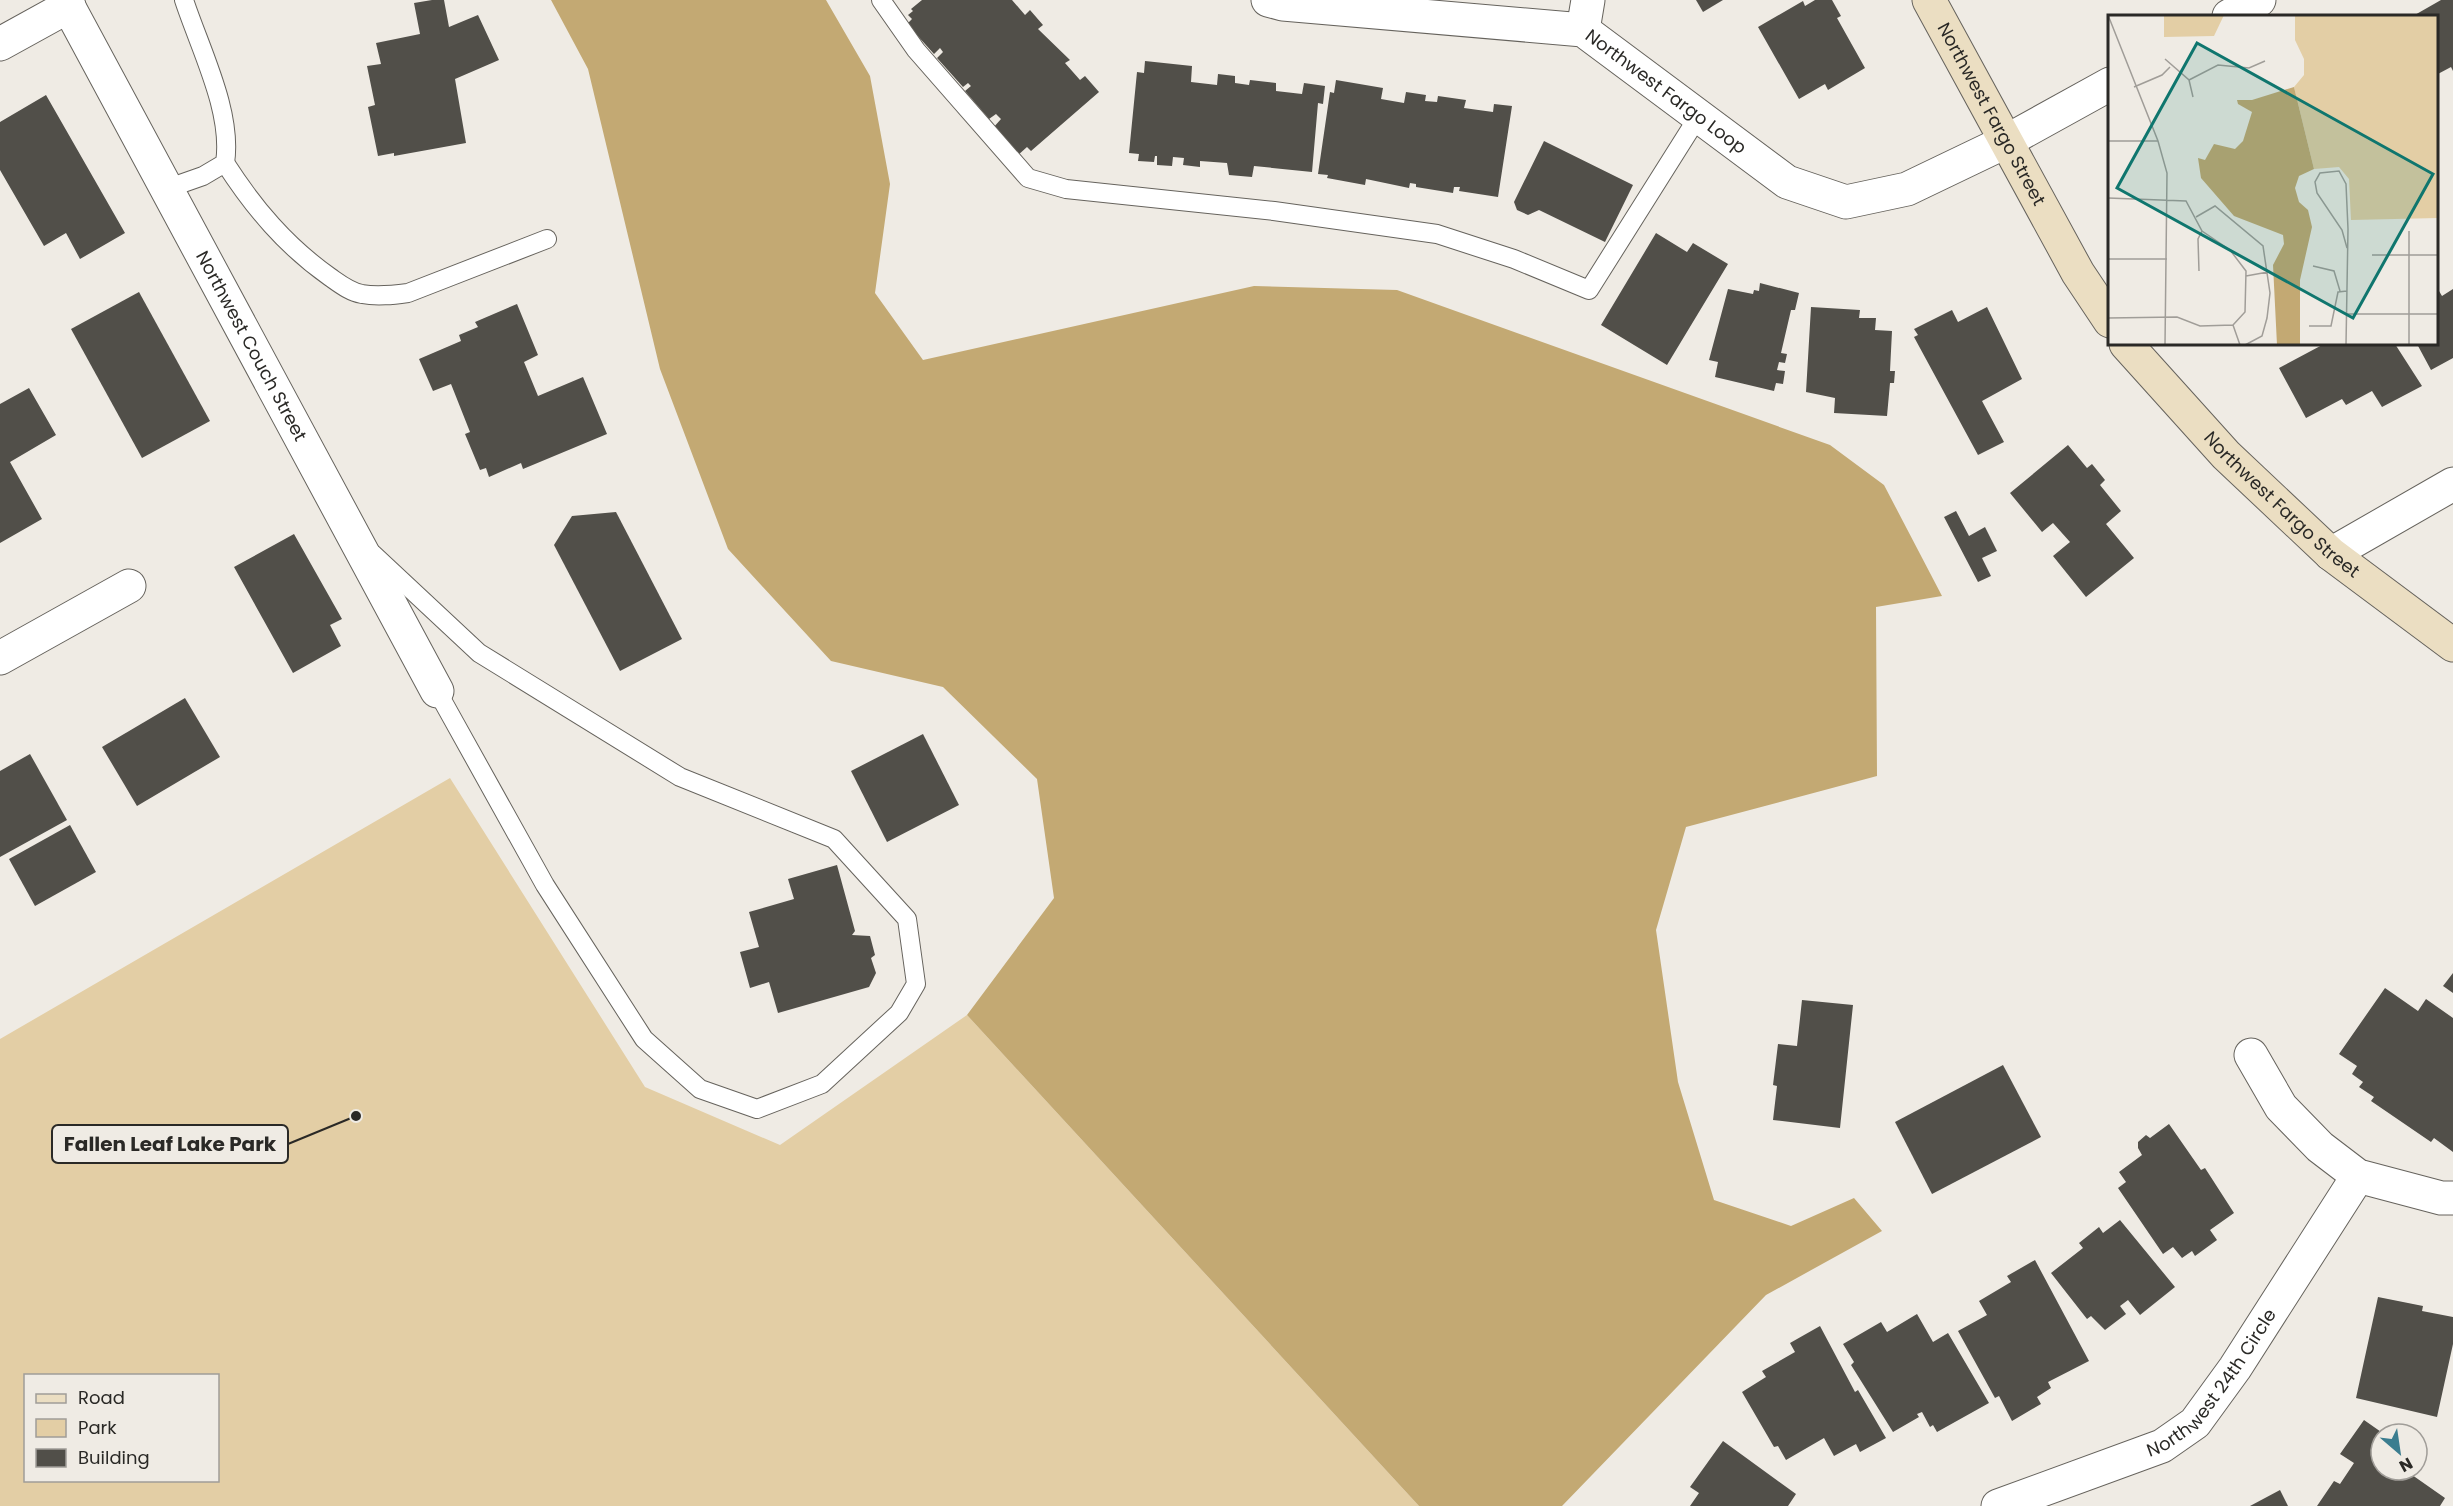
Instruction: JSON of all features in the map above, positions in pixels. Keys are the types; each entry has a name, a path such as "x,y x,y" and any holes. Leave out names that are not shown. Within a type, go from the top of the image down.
{"street":[{"name":"Northwest Fargo Loop","path":"1268,0 1283,4 1586,15 1698,117 1787,182 1846,202 1907,189 2005,142 2108,85"},
{"name":"Northwest Fargo Street","path":"1929,0 2078,273 2108,319"},
{"path":"2231,15 2259,0"},
{"path":"0,44 67,3"},
{"name":"Northwest Couch Street","path":"67,3 436,691"},
{"name":"Northwest Fargo Street","path":"2127,345 2226,455 2331,554 2453,645"},
{"path":"2331,554 2453,484"},
{"path":"0,658 129,586"},
{"path":"2251,1055 2281,1107 2320,1148 2358,1176 2441,1198 2453,1198"},
{"name":"Northwest 24th Circle","path":"1998,1506 2162,1446 2195,1423 2235,1368 2358,1176"}],"lane":[{"path":"184,0 221,107 228,142 225,163 248,198 290,245 348,289 362,294 383,296 408,293 547,239"},
{"path":"881,0 916,50 1028,178 1066,189 1274,211 1437,234 1514,259 1589,290 1698,117"},
{"path":"166,189 202,176 225,163"},
{"path":"352,534 479,653 680,777 834,839 907,919 916,984 899,1012 822,1084 757,1109 700,1089 644,1039 545,885 436,691"}],"green space":[{"path":"450,778 645,1087 780,1145 967,1015 1419,1506 0,1506 0,1039"}],"shaded area":[{"path":"551,0 826,0 870,76 890,184 875,293 923,360 1254,286 1397,290 1830,445 1884,485 1942,596 1876,607 1877,776 1686,827 1656,930 1678,1082 1714,1200 1791,1226 1854,1198 1882,1231 1766,1295 1562,1506 1419,1506 967,1015 1054,898 1037,779 943,687 831,661 728,549 660,369 588,69"}],"building":[{"path":"444,0 449,27 478,15 499,60 455,79 466,143 394,156 394,153 378,156 368,107 375,105 367,66 381,64 376,43 420,34 414,3"},
{"path":"922,0 1012,0 1025,15 1030,10 1043,25 1038,29 1070,60 1065,63 1080,80 1085,76 1099,92 1031,151 1027,147 1017,156 993,128 1001,119 996,114 989,119 965,91 971,86 968,83 963,87 937,58 943,52 940,48 934,54 907,24 912,19 908,15 913,11 911,9"},
{"path":"1696,0 1723,0 1703,12"},
{"path":"1815,0 1832,0 1841,16 1837,18 1865,68 1828,90 1825,84 1799,99 1758,27 1803,1 1805,6"},
{"path":"2441,0 2453,0 2453,71 2451,67 2438,74 2438,15 2415,15"},
{"path":"1145,61 1192,66 1191,82 1217,85 1218,74 1235,76 1235,83 1249,85 1250,80 1276,83 1276,91 1302,94 1304,83 1325,86 1323,104 1318,103 1312,172 1254,166 1252,177 1229,175 1227,163 1200,161 1200,167 1183,165 1184,158 1173,157 1172,166 1157,165 1157,156 1154,162 1138,161 1139,154 1129,153 1137,72 1144,73"},
{"path":"1336,80 1383,88 1381,99 1404,103 1406,92 1426,95 1425,101 1437,102 1438,96 1466,100 1464,108 1493,112 1494,104 1512,106 1498,197 1459,191 1460,187 1454,187 1453,193 1416,187 1416,184 1410,183 1409,188 1366,179 1365,185 1327,178 1328,175 1318,174 1330,92 1334,93"},
{"path":"46,95 125,233 80,259 66,233 44,246 0,170 0,122"},
{"path":"1544,141 1633,185 1605,242 1539,210 1528,215 1517,210 1514,202"},
{"path":"1656,233 1687,252 1693,243 1728,264 1667,365 1601,325"},
{"path":"1760,283 1799,293 1795,310 1791,310 1781,353 1787,354 1785,363 1779,362 1777,370 1785,371 1783,384 1776,383 1774,391 1715,377 1718,362 1709,360 1728,289 1753,294 1754,290 1759,291"},
{"path":"2438,289 2442,296 2453,289 2453,358 2431,370 2418,345 2438,345"},
{"path":"139,292 210,421 142,458 71,329"},
{"path":"517,304 538,355 524,362 538,396 583,377 607,434 523,469 521,463 489,477 486,468 480,470 465,434 470,432 451,384 433,391 419,359 461,341 459,335 478,327 475,322"},
{"path":"1811,307 1860,310 1859,318 1876,318 1875,330 1892,331 1890,371 1895,371 1894,383 1890,383 1887,416 1834,413 1835,398 1806,392"},
{"path":"1987,307 2022,379 1982,401 2004,442 1978,455 1914,337 1918,335 1914,329 1952,310 1958,322"},
{"path":"2322,345 2396,345 2422,386 2382,407 2372,391 2346,405 2342,399 2306,418 2279,368"},
{"path":"29,388 56,435 10,462 42,519 0,543 0,404"},
{"path":"2068,445 2087,468 2092,464 2105,480 2100,485 2121,511 2106,524 2134,558 2086,597 2053,556 2070,542 2053,523 2042,532 2010,493"},
{"path":"1956,511 1969,536 1985,527 1997,551 1982,558 1991,576 1978,582 1944,517"},
{"path":"616,512 682,639 620,671 554,545 572,516"},
{"path":"294,534 342,619 330,625 341,646 293,673 234,567"},
{"path":"185,698 220,757 137,806 102,747"},
{"path":"923,734 959,805 887,842 851,771"},
{"path":"30,754 67,820 0,857 0,771"},
{"path":"70,825 96,872 35,906 9,859"},
{"path":"837,865 855,931 852,935 870,936 875,955 871,958 876,973 869,987 778,1013 769,982 750,988 740,952 759,947 749,912 794,899 788,879"},
{"path":"2453,973 2453,993 2443,986"},
{"path":"2385,988 2418,1011 2426,999 2453,1018 2453,1152 2434,1138 2431,1142 2371,1101 2374,1097 2359,1087 2363,1082 2352,1074 2357,1066 2339,1054"},
{"path":"1802,1000 1853,1005 1840,1128 1773,1120 1777,1086 1773,1085 1778,1044 1797,1046"},
{"path":"2003,1065 2041,1137 1932,1194 1895,1122"},
{"path":"2169,1124 2201,1170 2205,1168 2234,1213 2210,1230 2217,1240 2195,1256 2192,1251 2182,1258 2173,1247 2163,1254 2118,1188 2126,1182 2119,1172 2142,1155 2138,1142 2146,1135 2150,1138"},
{"path":"2120,1220 2175,1287 2140,1315 2128,1300 2120,1306 2126,1314 2105,1330 2091,1316 2087,1319 2051,1273 2083,1248 2079,1243 2099,1227 2103,1233"},
{"path":"2035,1260 2089,1361 2048,1382 2051,1388 2037,1397 2041,1404 2012,1421 1999,1396 1995,1398 1958,1331 1987,1315 1979,1301 2011,1282 2007,1276"},
{"path":"2378,1297 2423,1306 2422,1311 2453,1317 2453,1344 2437,1417 2356,1398"},
{"path":"1917,1314 1933,1342 1948,1333 1989,1403 1937,1432 1933,1425 1930,1427 1922,1412 1917,1414 1919,1417 1893,1432 1851,1365 1854,1362 1843,1344 1881,1322 1887,1332"},
{"path":"1820,1326 1855,1392 1858,1390 1886,1438 1860,1452 1856,1444 1834,1456 1824,1438 1786,1460 1778,1446 1774,1447 1742,1392 1766,1377 1762,1371 1795,1352 1790,1343"},
{"path":"2364,1420 2369,1424 2369,1482 2422,1482 2445,1498 2440,1506 2317,1506 2334,1481 2340,1484 2354,1463 2340,1454"},
{"path":"1723,1441 1796,1494 1788,1506 1690,1506 1699,1493 1690,1487"},
{"path":"2280,1490 2288,1506 2250,1506"}],"place":[{"name":"Fallen Leaf Lake Park","path":"356,1116"}]}
